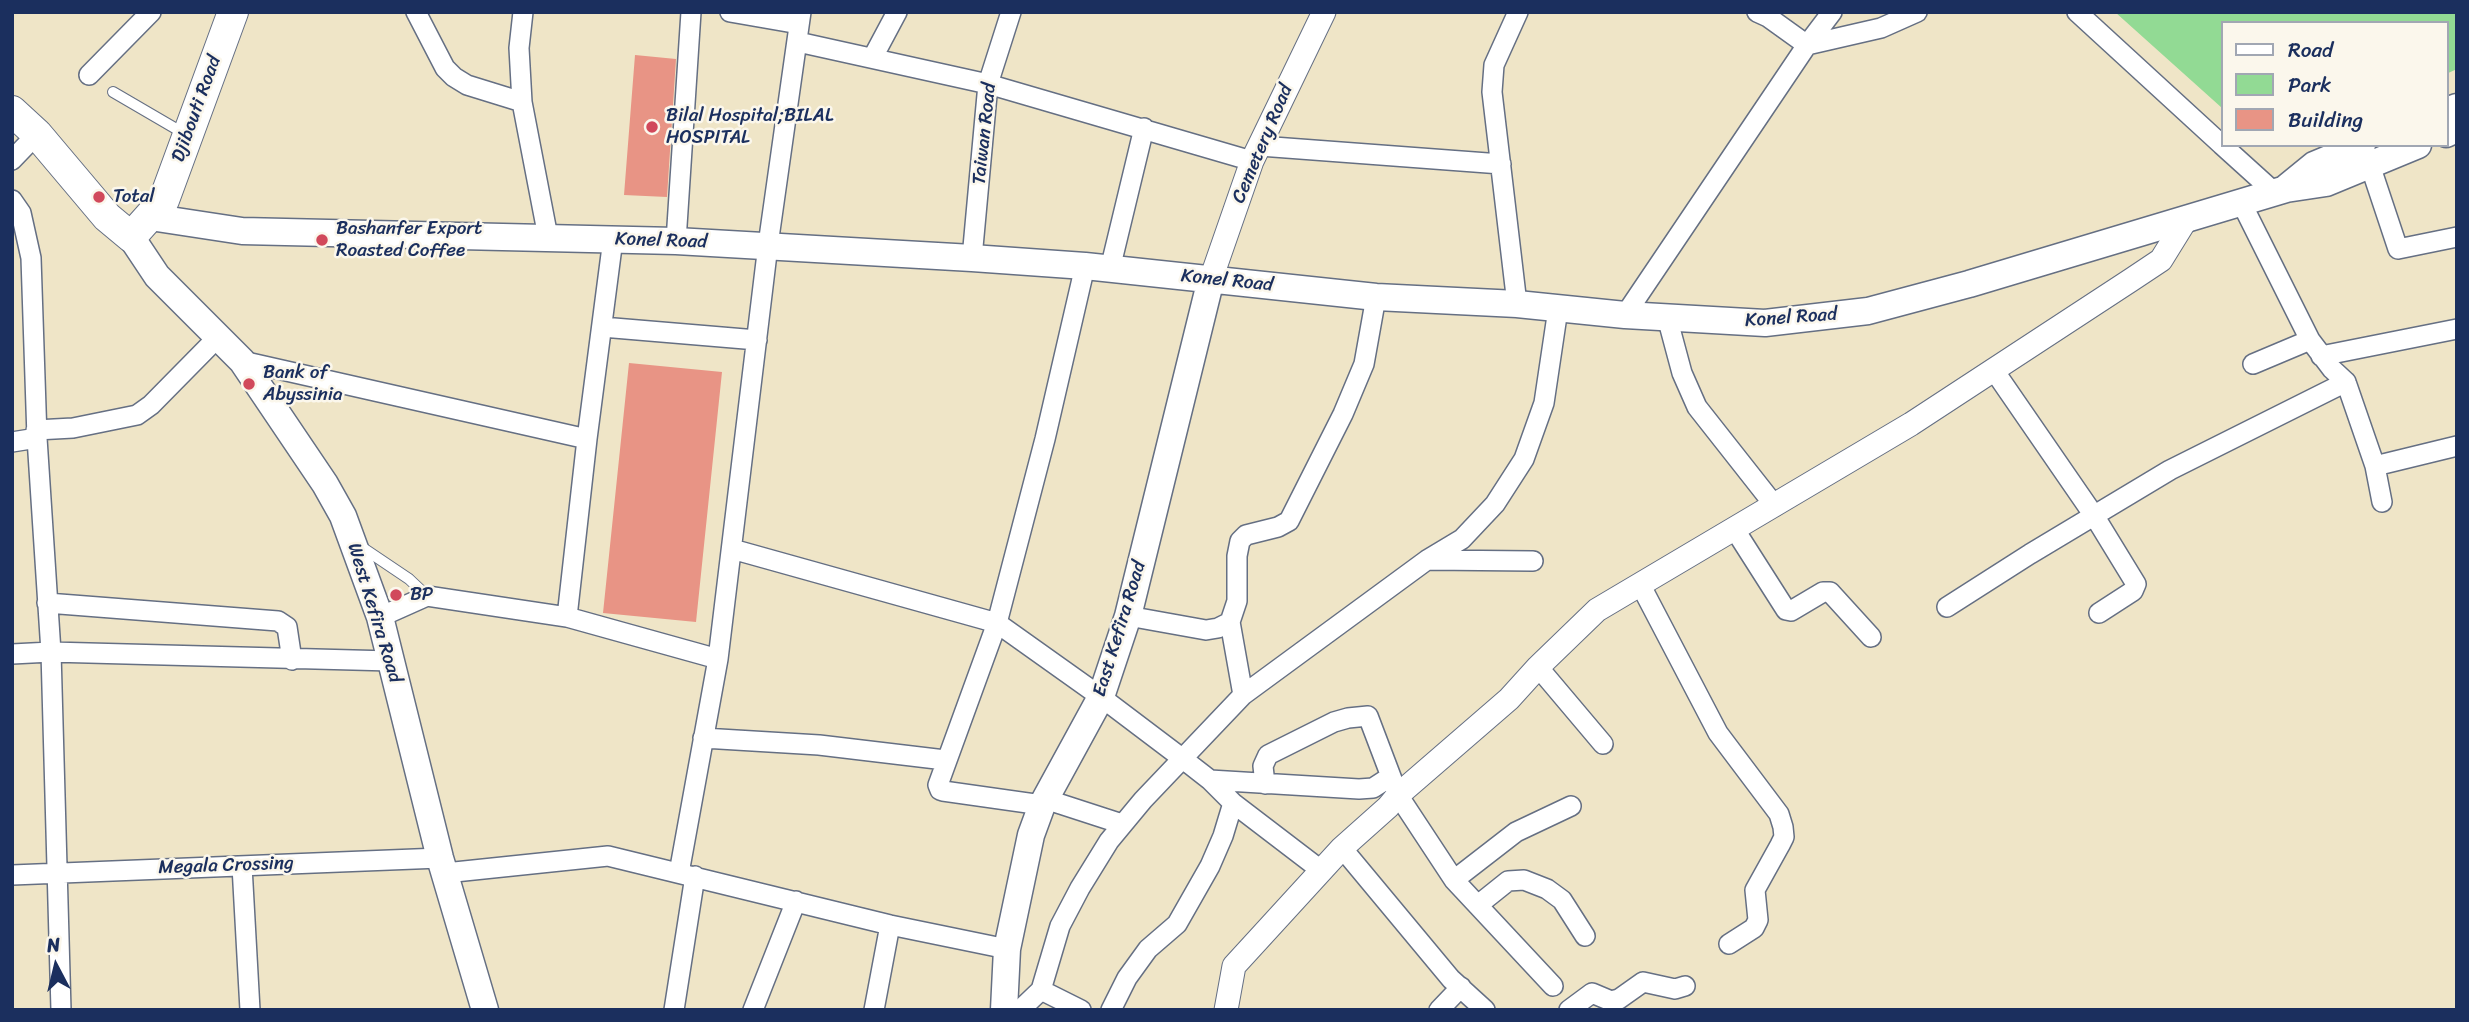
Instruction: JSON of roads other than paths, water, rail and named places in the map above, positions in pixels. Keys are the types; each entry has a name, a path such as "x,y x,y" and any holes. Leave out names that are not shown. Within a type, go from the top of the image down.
{"main road":[{"name":"Djibouti Road","path":"140,227 164,200 233,12"},
{"path":"22,120 107,217 140,227"},
{"name":"Konel Road","path":"140,227 676,241 972,257 1097,267 1376,297 1517,304 1625,315 1765,323 1868,311 1969,284 2280,190 2326,183 2366,155 2408,147"},
{"name":"West Kefira Road","path":"140,227 158,276 242,361 325,484 343,516 380,617 443,865 485,1010"},
{"name":"East Kefira Road","path":"1004,1010 1007,949 1031,835 1043,802 1101,697 1128,616 1211,279"}],"street":[{"path":"89,75 151,12"},
{"path":"416,12 444,68 454,77 467,85 523,102"},
{"path":"523,12 519,48 523,102 548,237"},
{"path":"676,241 691,12"},
{"path":"730,12 799,26 873,57 988,84 1144,128 1256,153 1501,164"},
{"path":"873,57 897,12"},
{"name":"Taiwan Road","path":"972,257 988,84 1010,12"},
{"name":"Cemetery Road","path":"1211,279 1256,153 1324,12"},
{"path":"1517,304 1492,92 1494,65 1518,12"},
{"path":"1756,12 1768,17 1807,44 1881,28 1917,12"},
{"path":"1625,315 1807,44 1832,12"},
{"path":"2077,12 2220,143"},
{"path":"674,1010 704,738 718,659 768,245 799,26"},
{"path":"12,160 22,120"},
{"path":"1122,824 1043,802 940,790 938,779 997,623 1045,439 1097,267 1144,128"},
{"path":"2225,147 2280,190"},
{"path":"2366,155 2398,249 2457,237"},
{"path":"12,200 21,213 31,258 37,434 51,652 61,1010"},
{"path":"2241,202 2309,340 2346,382 2375,466 2382,502"},
{"path":"1226,1010 1234,966 1342,848 1388,807 1394,786 1509,699 1597,610 1911,424 2161,260 2187,218"},
{"path":"567,617 613,239"},
{"path":"1242,695 1230,622 1237,601 1237,556 1240,541 1246,535 1278,527 1289,521 1343,414 1364,363 1376,297"},
{"path":"1020,1010 1041,990 1060,926 1080,888 1122,824 1242,695 1427,560 1462,539 1495,504 1524,459 1544,403 1558,309"},
{"path":"1667,317 1682,373 1697,407 1775,506"},
{"path":"601,327 757,340"},
{"path":"2321,356 2457,329"},
{"path":"12,442 37,434 137,415 152,405 219,337"},
{"path":"2253,364 2309,340"},
{"path":"242,361 587,439"},
{"path":"1993,369 2095,517 2136,587 2099,613"},
{"path":"1947,607 2030,554 2204,452 2346,382"},
{"path":"2375,466 2457,446"},
{"path":"1735,530 1786,610 1791,611 1823,592 1830,592 1871,637"},
{"path":"732,549 997,623 1183,759 1233,803 1322,871"},
{"path":"1427,560 1533,561"},
{"path":"1640,584 1718,733 1779,814 1783,827 1780,845 1755,890 1758,920 1754,928 1729,944"},
{"path":"380,617 426,596 567,617 718,659"},
{"path":"47,603 278,621 286,627 292,660"},
{"path":"1128,616 1206,630 1230,622"},
{"path":"12,654 51,652 391,661"},
{"path":"1538,667 1603,744"},
{"path":"1265,785 1263,766 1268,755 1334,722 1363,716 1370,720 1394,786 1454,880 1553,986"},
{"path":"704,738 819,745 945,760"},
{"path":"1210,780 1359,789 1373,788 1385,782 1394,786"},
{"path":"1111,1010 1127,978 1148,949 1177,924 1210,866 1233,803"},
{"path":"1454,880 1516,832 1571,806"},
{"path":"1342,848 1451,979 1485,1010"},
{"name":"Megala Crossing","path":"12,875 242,866 443,865 608,856 890,925 1007,949"},
{"path":"242,866 250,1010"},
{"path":"1478,905 1508,881 1524,880 1547,889 1562,900 1586,936"},
{"path":"753,1010 796,901"},
{"path":"874,1010 890,925"},
{"path":"1569,1010 1592,993 1611,1001 1619,999 1647,981 1675,989 1685,986"},
{"path":"1440,1010 1461,987"},
{"path":"1041,990 1081,1010"}],"lane":[{"path":"113,92 187,135"},
{"path":"354,541 409,579 426,596"}],"place":[{"name":"Bilal Hospital;BILAL HOSPITAL","path":"652,127"},
{"name":"Total","path":"99,197"},
{"name":"Bashanfer Export Roasted Coffee","path":"322,240"},
{"name":"Bank of Abyssinia","path":"249,384"},
{"name":"BP","path":"396,595"}]}
